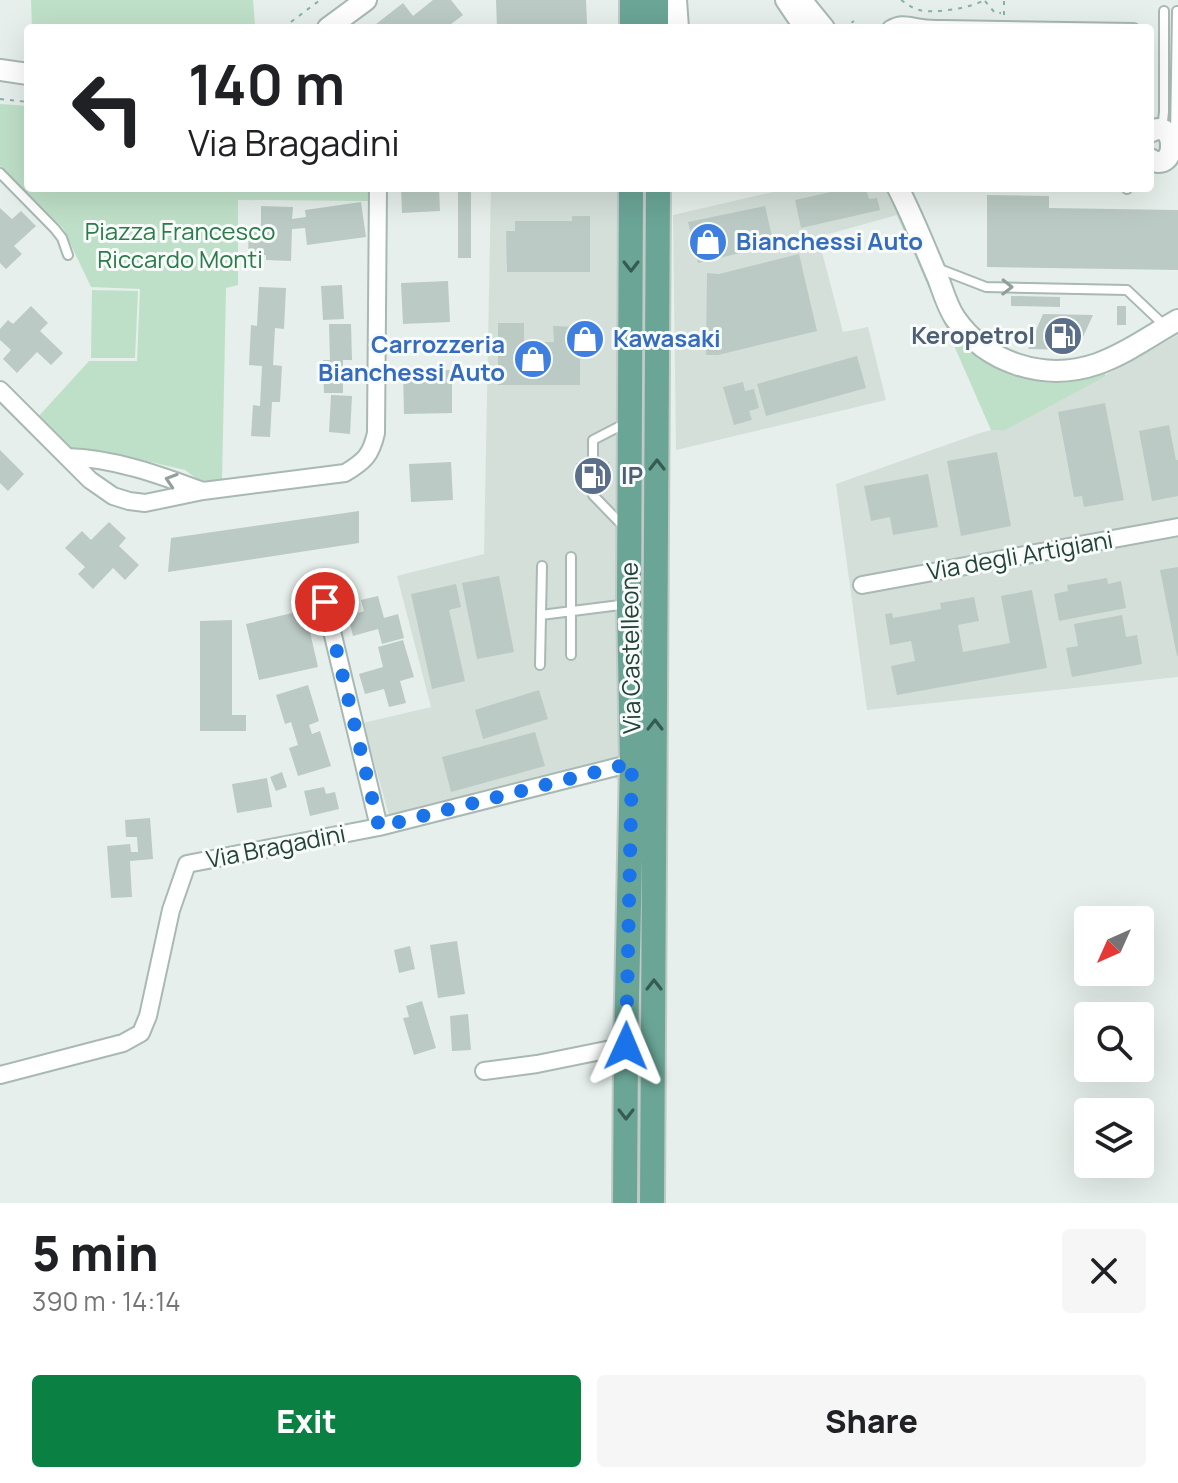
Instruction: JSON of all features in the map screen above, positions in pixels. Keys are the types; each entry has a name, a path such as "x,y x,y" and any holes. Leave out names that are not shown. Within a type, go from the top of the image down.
{"main road":[{"path":"632,0 632,24"},
{"path":"656,0 656,24"},
{"name":"Via Castelleone","path":"625,1203 632,763 629,604 631,192"},
{"name":"Via Castelleone","path":"652,1203 658,192"}],"street":[{"path":"321,24 347,0"},
{"path":"323,24 366,0"},
{"path":"676,0 678,24"},
{"path":"794,8 818,24"},
{"path":"0,70 24,73"},
{"path":"0,82 24,85"},
{"path":"0,390 90,480 113,496 145,503 203,491 345,473 362,463 373,449 376,433 378,192"},
{"path":"901,192 954,316 983,348 1001,359 1054,371 1077,369 1110,358 1172,324"},
{"path":"67,457 106,461 203,491"},
{"path":"90,480 92,469 106,461"},
{"name":"Via degli Artigiani","path":"862,585 1178,527"},
{"path":"325,602 379,827"},
{"name":"Via Bragadini","path":"0,1075 123,1043 141,1033 148,1016 171,910 187,864 379,827 632,763"},
{"path":"484,1071 626,1046"}],"lane":[{"path":"1164,11 1164,143"},
{"path":"1164,143 1177,11"},
{"path":"892,24 910,21 922,24"},
{"path":"0,173 55,229 68,255"},
{"path":"933,266 986,287 1127,290 1172,324"},
{"path":"630,421 593,440 593,495 630,533"},
{"path":"571,557 571,655"},
{"path":"540,665 542,566"},
{"path":"541,615 629,604"}],"path":[{"path":"288,24 320,0"},
{"path":"901,0 914,8 930,12 973,6 984,0 995,13 1004,13"},
{"path":"849,24 854,21"},
{"path":"0,99 24,102"}],"shaded area":[{"path":"491,192 620,192 619,782 613,775 392,826 363,723 431,707 397,576 484,554"},
{"path":"773,192 887,192 897,215 818,237 843,332 868,327 886,400 676,450 673,215"},
{"path":"1178,335 1178,677 867,710 836,484 977,434 1006,430"}],"green space":[{"path":"31,0 253,0 255,24 32,24"},
{"name":"Piazza Francesco Riccardo Monti","path":"0,104 24,106 24,190 0,166"},
{"name":"Piazza Francesco Riccardo Monti","path":"26,192 370,192 370,201 238,200 238,285 226,288 222,482 204,484 185,470 112,453 73,450 38,417 89,361 137,361 140,289 91,287 63,228"},
{"path":"887,192 892,192 962,341 974,352 1001,370 1030,380 1062,382 1103,371 1106,376 1006,430 991,430"},
{"path":"92,290 138,291 135,358 91,358"}],"building":[{"path":"433,0 451,0 463,15 451,24 376,24 403,3 413,16"},
{"path":"496,0 586,0 587,24 497,24"},
{"path":"401,192 439,192 440,211 402,213"},
{"path":"458,192 471,192 471,258 458,258"},
{"path":"831,192 867,192 869,199 877,198 880,210 801,228 795,200"},
{"path":"987,195 1049,196 1049,208 1178,210 1178,270 987,267"},
{"path":"361,202 366,237 307,245 305,228 292,229 291,261 266,260 266,255 248,254 249,230 261,230 261,206 293,207 292,219 306,217 305,210"},
{"path":"765,206 774,245 698,263 688,222"},
{"path":"0,208 12,219 21,211 36,226 14,246 22,254 6,269 0,263"},
{"path":"572,216 590,216 590,272 507,272 506,231 515,231 515,221 572,221"},
{"path":"799,254 817,331 718,355 706,355 707,273 719,274"},
{"path":"448,281 450,322 403,324 401,283"},
{"path":"342,285 344,319 323,320 321,286"},
{"path":"259,287 286,288 284,329 275,328 273,365 282,366 280,402 272,402 270,437 251,436 253,405 260,406 262,366 249,365 251,325 257,326"},
{"path":"1011,296 1060,297 1060,307 1011,306"},
{"path":"31,306 48,323 40,331 63,353 51,365 37,352 17,373 3,359 11,350 0,340 0,329 8,320 13,324"},
{"path":"1117,306 1126,306 1126,325 1117,325"},
{"path":"1043,314 1093,315 1077,350 1028,349"},
{"path":"498,323 524,323 524,342 554,342 553,326 580,327 580,385 498,385"},
{"path":"329,324 351,324 352,360 343,360 343,393 324,393 323,360 330,360"},
{"path":"857,356 866,388 766,416 757,384"},
{"path":"452,370 452,413 404,414 403,371"},
{"path":"743,382 745,391 754,389 759,408 749,411 752,420 734,425 723,387"},
{"path":"331,395 352,396 350,434 329,432"},
{"path":"1105,403 1124,500 1084,507 1082,496 1074,497 1058,412"},
{"path":"1169,425 1178,460 1178,496 1152,501 1139,431"},
{"path":"0,450 24,474 8,491 0,483"},
{"path":"997,452 1011,526 961,536 947,461"},
{"path":"451,462 453,500 411,502 409,464"},
{"path":"609,462 610,477 577,478 576,463"},
{"path":"928,474 938,527 893,535 890,517 871,521 864,486"},
{"path":"359,511 359,543 168,572 171,538"},
{"path":"109,522 126,538 119,546 139,565 125,580 113,568 93,589 78,574 85,567 65,548 82,531 91,540"},
{"path":"1178,567 1178,656 1177,656 1160,570"},
{"path":"499,576 514,652 477,659 462,583"},
{"path":"1107,578 1108,584 1121,581 1126,608 1059,621 1054,594 1068,591 1067,585"},
{"path":"456,584 461,607 449,610 465,681 432,689 411,594"},
{"path":"1032,590 1047,668 897,695 891,666 915,661 911,641 890,645 885,614 892,613 893,618 941,609 940,603 974,597 979,621 958,625 963,652 1010,643 1001,596"},
{"path":"378,596 384,618 398,614 404,638 382,644 378,629 353,636 348,616 364,611 361,600"},
{"path":"305,610 318,667 259,680 246,624"},
{"path":"1122,615 1126,637 1137,635 1142,664 1072,677 1066,648 1078,646 1074,624"},
{"path":"232,620 232,715 246,715 246,731 200,731 200,621"},
{"path":"403,640 414,677 400,681 406,703 389,707 384,689 365,694 359,674 383,667 378,647"},
{"path":"308,685 319,721 309,725 312,734 320,731 331,766 298,776 289,748 298,745 291,722 285,724 276,695"},
{"path":"539,690 548,719 483,739 475,710"},
{"path":"535,732 545,766 451,792 442,757"},
{"path":"282,772 287,787 276,791 270,777"},
{"path":"267,778 272,807 237,813 232,784"},
{"path":"324,787 326,794 335,792 339,809 310,816 304,791"},
{"path":"150,818 153,859 130,861 132,897 111,898 107,846 130,844 131,852 138,852 137,837 126,837 125,820"},
{"path":"457,941 465,994 438,998 430,945"},
{"path":"410,946 415,969 399,973 394,950"},
{"path":"422,1001 436,1048 414,1055 403,1018 409,1017 406,1006"},
{"path":"468,1014 471,1050 452,1051 450,1016"}],"place":[{"name":"Bianchessi Auto","path":"708,242"},
{"name":"Keropetrol","path":"1063,336"},
{"name":"Kawasaki","path":"585,339"},
{"name":"Carrozzeria Bianchessi Auto","path":"533,359"},
{"name":"IP","path":"593,476"}],"route":[{"path":"325,602 379,827 632,763 626,1046"}]}
